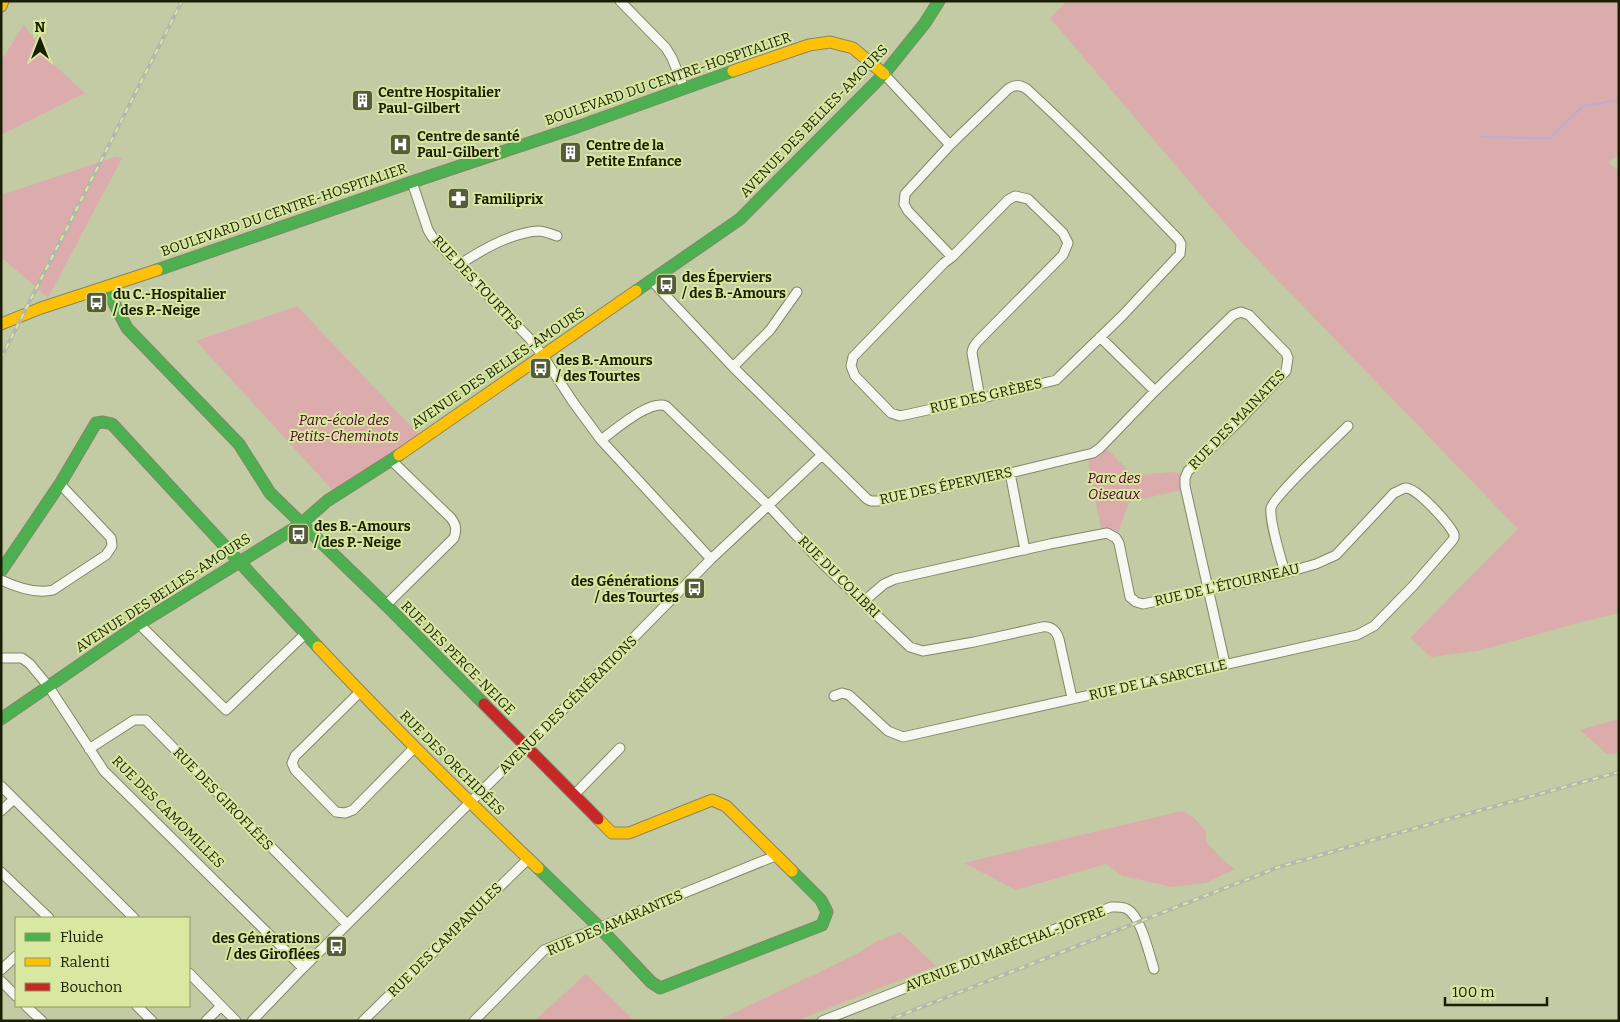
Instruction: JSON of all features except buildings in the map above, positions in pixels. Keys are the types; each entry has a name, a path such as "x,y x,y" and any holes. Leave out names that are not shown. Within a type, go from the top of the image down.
{"main road":[{"path":"1,6 2,1"},
{"name":"AVENUE DES BELLES-AMOURS","path":"1,719 139,624 301,524 327,501 391,460 740,220 884,74 925,23 939,1"},
{"name":"BOULEVARD DU CENTRE-HOSPITALIER","path":"1,324 41,308 106,288 412,182 546,138 808,45 830,42 853,48 884,74"},
{"name":"RUE DES PERCE-NEIGE","path":"106,288 127,328 239,444 270,493 386,605 612,833 629,833 712,800 726,806 821,900 827,912 822,925"},
{"name":"RUE DES ORCHIDÉES","path":"60,484 96,423 112,424 360,692 470,803 600,928 651,982 660,988 822,925"},
{"path":"1,571 60,484"}],"street":[{"path":"620,1 666,48 684,88"},
{"path":"884,74 950,145"},
{"name":"RUE DES GRÈBES","path":"1016,86 1024,86 1090,148 1181,244 1180,254 1122,316 1056,380 900,416 896,415 891,413 855,376 851,366 853,358 944,263 952,257 908,211 904,204 905,194 950,145 1008,89 1016,86"},
{"name":"RUE DES TOURTES","path":"412,182 428,230 433,238 530,339 601,440 711,558"},
{"path":"952,257 1008,200 1015,196 1028,199 1063,233 1068,243 1063,255 973,348 972,354 980,398"},
{"path":"458,265 490,246 522,234 539,231 556,236"},
{"name":"RUE DES ÉPERVIERS","path":"652,281 732,366 871,501 1010,473 1098,450 1233,314 1242,312"},
{"path":"732,366 770,330 797,292"},
{"name":"RUE DES MAINATES","path":"1225,664 1185,486 1186,474 1286,371 1288,362 1286,354 1249,315 1242,312"},
{"path":"1100,337 1155,391"},
{"name":"RUE DU COLIBRI","path":"601,440 649,407 662,404 666,406 768,505 821,562 910,647 923,651 1042,627 1051,628 1059,638 1072,698"},
{"path":"1284,573 1271,517 1272,505 1316,457 1348,426"},
{"name":"AVENUE DES GÉNÉRATIONS","path":"252,1021 526,747 711,558 822,455"},
{"path":"386,605 454,538 457,530 451,518 391,460"},
{"path":"1010,473 1025,550"},
{"path":"1,580 18,587 46,592 53,590 106,555 112,546 111,538 106,531 60,484"},
{"name":"RUE DE L'ÉTOURNEAU","path":"863,602 884,584 895,579 1107,533 1116,538 1119,543 1130,597 1136,602 1143,604 1284,573 1316,564 1336,555 1394,493 1406,488 1414,490 1424,498 1454,534"},
{"name":"RUE DE LA SARCELLE","path":"834,696 842,693 849,695 888,731 903,737 1357,635 1371,628 1413,586 1452,542 1454,534"},
{"path":"139,624 226,710 305,634"},
{"name":"RUE DES CAMOMILLES","path":"1,658 22,658 30,664 49,687 104,771 303,968"},
{"path":"360,692 295,756 292,763 295,770 336,812 345,813 353,810 414,747"},
{"name":"RUE DES GIROFLÉES","path":"89,749 134,720 146,720 347,924"},
{"path":"574,795 620,748"},
{"path":"1,786 133,917"},
{"path":"1,811 14,799"},
{"name":"RUE DES AMARANTES","path":"474,1021 544,950 776,856"},
{"name":"RUE DES CAMPANULES","path":"363,1021 528,859"},
{"path":"1,872 48,917"},
{"name":"AVENUE DU MARÉCHAL-JOFFRE","path":"822,1021 1111,907 1118,906 1127,909 1135,917 1154,969"},
{"path":"1,970 15,957"},
{"path":"190,974 236,1021"},
{"path":"1,981 15,995"},
{"path":"206,1021 221,1006"},
{"path":"27,1007 42,1021"},
{"path":"138,1007 152,1021"}],"green space":[{"path":"1067,1 1619,1 1619,155 1608,162 1619,171 1619,613 1477,651 1431,657 1410,638 1518,529 1240,241 1050,18"},
{"path":"24,25 48,59 85,93 1,135 1,61"},
{"path":"115,157 122,158 48,298 1,257 1,195"},
{"name":"Parc-école des Petits-Cheminots","path":"297,306 422,438 337,495 196,341"},
{"name":"Parc des Oiseaux","path":"1103,445 1134,476 1170,472 1186,474 1186,489 1129,502 1116,538 1102,534 1087,454"},
{"path":"1619,719 1619,753 1607,754 1580,730"},
{"path":"1182,811 1193,817 1206,831 1206,842 1223,860 1235,869 1206,883 1172,887 1123,876 1106,864 1016,890 964,863"},
{"path":"900,932 936,966 803,1018 800,1021 717,1021 857,954 876,942"},
{"path":"586,974 635,1021 534,1021"}],"waterway":[{"path":"1481,137 1550,138 1583,106 1619,100"}],"railway":[{"path":"1,358 182,1"},
{"path":"886,1021 1276,868 1619,772"}],"traffic: fast":[{"path":"636,291 740,219 884,74 925,23 939,1"},
{"path":"157,270 577,127 733,71"},
{"path":"106,288 127,328 239,444 270,493 386,605 484,704"},
{"path":"1,571 60,484 96,423 112,424 318,647"},
{"path":"1,719 139,624 301,524 327,501 399,455"},
{"path":"538,868 600,928 651,982 660,988 822,925 827,912 821,900 792,871"}],"traffic: slow":[{"path":"1,6 3,1"},
{"path":"733,71 809,45 830,42 853,48 884,74"},
{"path":"1,324 41,308 157,270"},
{"path":"399,455 636,291"},
{"path":"318,647 426,759 538,868"},
{"path":"598,819 612,833 629,833 712,800 726,806 792,871"}],"traffic: jam":[{"path":"484,704 598,819"}],"place":[{"name":"Centre Hospitalier Paul-Gilbert","path":"362,100"},
{"name":"Centre de santé Paul-Gilbert","path":"401,144"},
{"name":"Centre de la Petite Enfance","path":"570,153"},
{"name":"Familiprix","path":"458,199"},
{"name":"des Éperviers / des B.-Amours","path":"666,285"},
{"name":"du C.-Hospitalier / des P.-Neige","path":"97,302"},
{"name":"des B.-Amours / des Tourtes","path":"540,368"},
{"name":"des B.-Amours / des P.-Neige","path":"298,534"},
{"name":"des Générations / des Tourtes","path":"695,589"},
{"name":"des Générations / des Giroflées","path":"336,946"}]}
